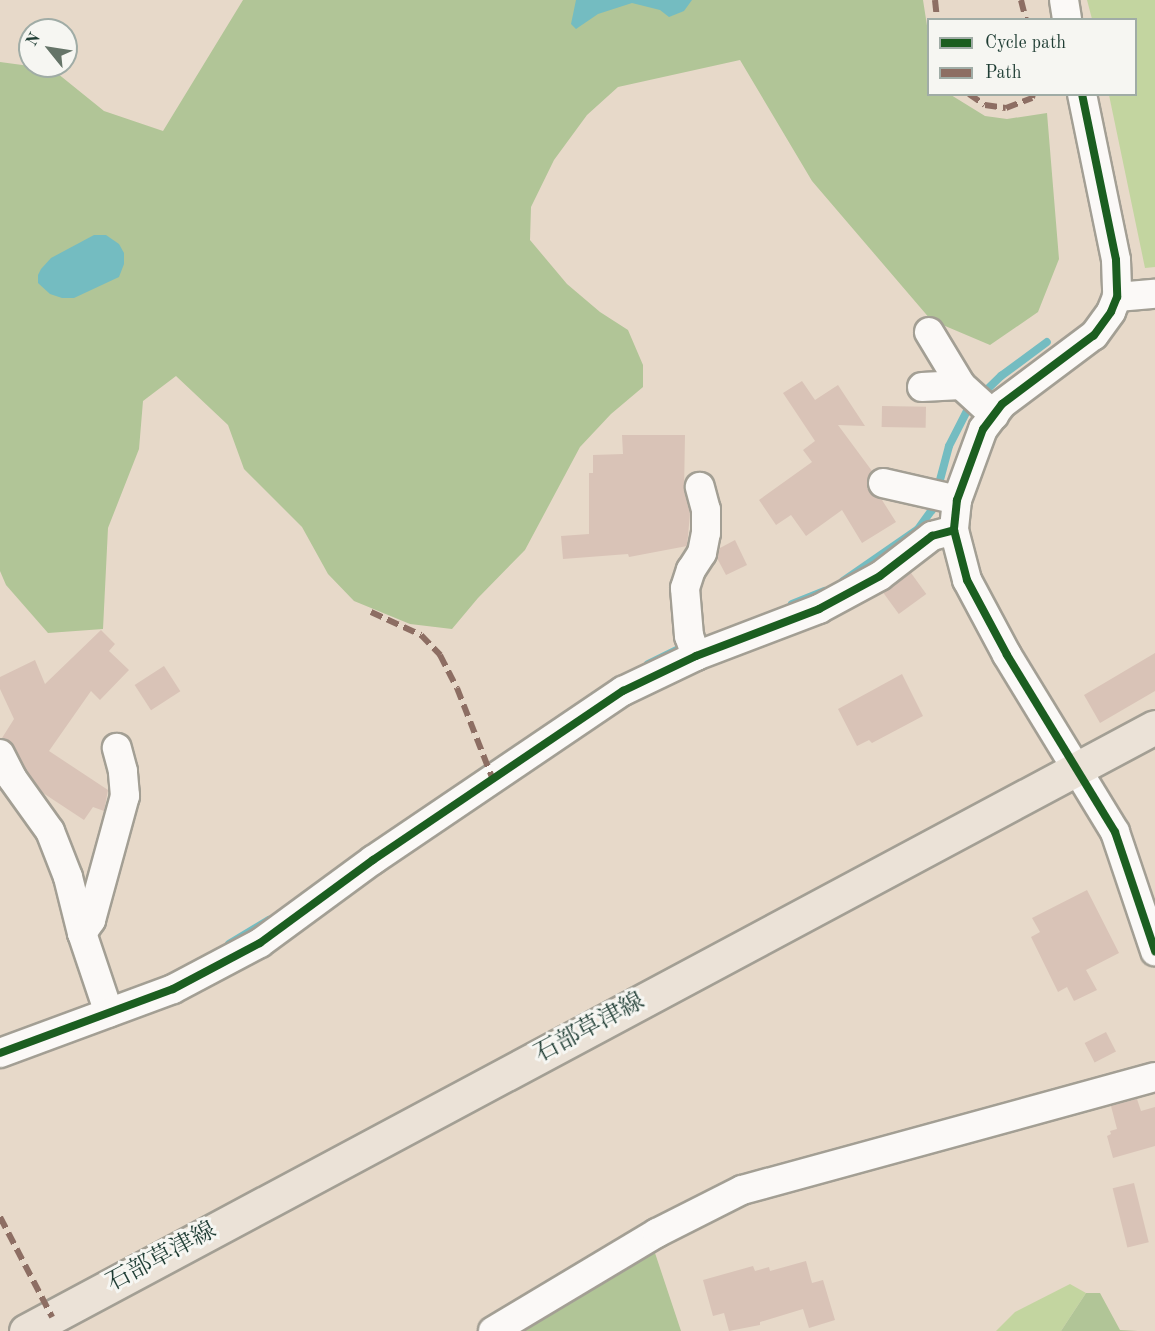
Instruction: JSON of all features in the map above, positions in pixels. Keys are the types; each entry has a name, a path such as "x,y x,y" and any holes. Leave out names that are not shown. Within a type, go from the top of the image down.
{"main road":[{"name":"石部草津線","path":"26,1331 1155,727"}],"street":[{"path":"1064,0 1067,18"},
{"path":"922,387 1002,404 1094,334 1111,312 1117,297 1116,261 1082,96"},
{"path":"1117,297 1155,294"},
{"path":"928,332 976,399 983,429 943,496 967,580 1007,656 1115,832 1155,951"},
{"path":"883,483 943,496"},
{"path":"693,646 685,588 691,570 702,553 706,533 706,510 700,487"},
{"path":"0,1053 107,1006 173,989 260,943 374,860 693,646 819,609 880,576 932,536 954,530"},
{"path":"82,933 91,920 125,796 123,771 117,748"},
{"path":"0,754 12,778 50,831 68,877 82,933 107,1006"},
{"path":"493,1331 657,1233 742,1190 1155,1077"}],"green space":[{"path":"243,0 923,0 927,26 927,96 953,96 985,116 1007,119 1047,113 1059,259 1038,312 990,345 931,320 812,181 740,60 618,87 587,115 554,160 531,207 530,240 567,284 600,312 628,330 643,365 643,387 611,414 580,447 525,550 478,598 452,629 410,624 354,601 328,574 302,527 244,469 228,425 176,376 143,401 139,449 108,528 103,629 48,633 6,585 0,571 0,62 18,64 18,78 63,78 104,111 163,131"},
{"path":"1087,0 1155,0 1155,267 1145,268 1109,96 1137,96 1137,18 1092,18"},
{"path":"654,1250 681,1331 519,1331"},
{"path":"1070,1284 1086,1293 1061,1331 996,1331 1015,1312"},
{"path":"1086,1293 1100,1293 1120,1330 1138,1331 1061,1331"}],"water":[{"path":"576,0 692,0 684,11 669,17 660,10 632,3 598,14 576,29 571,24"},
{"path":"94,235 106,235 119,244 124,253 124,264 119,277 74,298 62,298 50,294 38,283 41,269 51,258"}],"building":[{"path":"802,381 815,400 838,385 865,426 838,425 872,471 867,479 867,488 872,495 882,500 896,522 862,543 842,510 806,536 791,515 776,525 759,500 812,462 803,450 815,441 783,393"},
{"path":"882,406 926,407 926,428 882,427"},
{"path":"622,435 685,435 684,491 690,514 687,546 629,557 628,554 563,559 561,536 589,534 589,473 593,473 593,455 623,454"},
{"path":"735,540 747,565 726,575 717,558 720,548"},
{"path":"911,573 926,594 899,614 883,593"},
{"path":"101,630 115,644 109,651 129,670 100,700 91,691 49,751 108,790 104,811 93,807 84,820 43,793 26,769 14,746 2,738 14,719 0,689 0,677 35,660 45,684"},
{"path":"1155,653 1155,691 1100,723 1084,695"},
{"path":"164,666 180,691 151,710 135,685"},
{"path":"902,674 923,716 872,743 869,740 857,746 838,709"},
{"path":"1087,890 1119,953 1086,970 1097,990 1074,1001 1067,987 1058,992 1031,937 1040,932 1032,918"},
{"path":"1106,1032 1116,1052 1095,1062 1085,1043"},
{"path":"1137,1099 1141,1111 1155,1107 1155,1146 1113,1158 1107,1136 1111,1134 1110,1131 1117,1129 1111,1106"},
{"path":"1134,1183 1149,1242 1127,1248 1113,1188"},
{"path":"806,1261 812,1283 823,1280 835,1320 809,1328 803,1309 760,1322 760,1325 729,1331 724,1313 713,1316 703,1280 753,1266 755,1271 769,1267 770,1271"}],"waterway":[{"path":"843,581 918,529 932,510 949,446 969,407 1001,376 1047,342"},
{"path":"792,604 824,591"},
{"path":"648,664 687,645"},
{"path":"229,944 269,920"}],"marked path":[{"path":"935,0 937,18"},
{"path":"1021,0 1026,18"},
{"path":"972,96 985,105 1006,108 1032,96"},
{"path":"371,612 421,635 440,655 457,688 493,780"},
{"path":"0,1217 52,1317"}],"cycle path":[{"path":"1082,96 1116,260 1117,297 1111,312 1094,335 1002,404 983,429 957,500 954,530 967,580 1007,655 1115,832 1155,951"},
{"path":"0,1053 173,989 260,943 373,860 623,691 696,656 819,609 880,576 932,536 954,530"}]}
